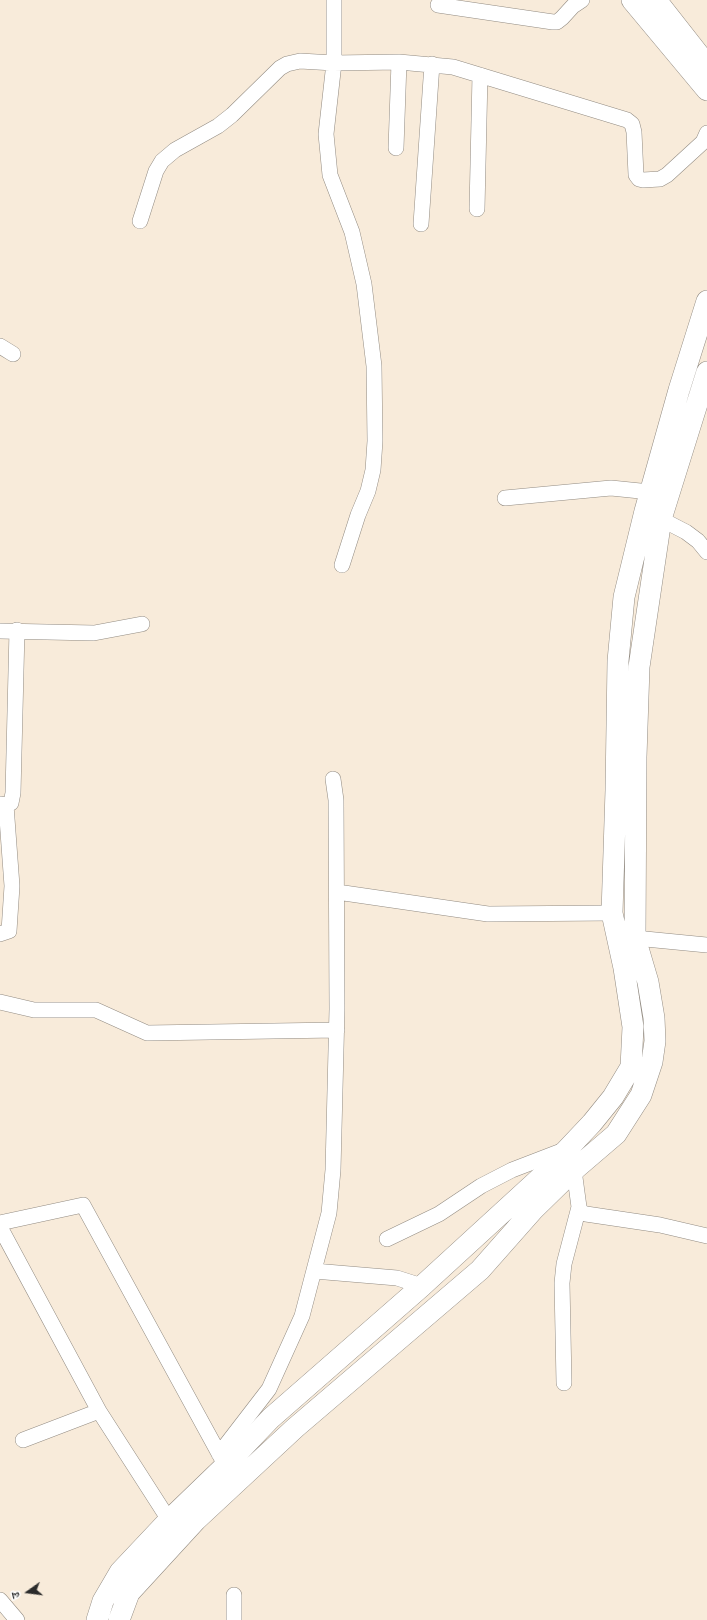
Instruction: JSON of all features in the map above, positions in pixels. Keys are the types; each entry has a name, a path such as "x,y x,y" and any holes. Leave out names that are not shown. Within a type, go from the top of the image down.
{"highway":[{"path":"632,0 707,90"},
{"path":"656,0 704,55"},
{"path":"97,1620 103,1601 120,1572 169,1520 222,1460 422,1286 541,1177 571,1147 613,1097 632,1068 633,1027 624,968 612,914 618,661 624,597 652,507 679,390 707,301"},
{"path":"119,1620 129,1593 196,1520 295,1428 480,1270 533,1210 574,1170 616,1134 641,1095 652,1062 655,1041 654,1018 648,982 635,938 636,757 640,667 645,617 652,507 707,372"}],"street":[{"path":"334,0 334,64 326,134 330,175 352,232 364,284 374,366 375,441 373,470 368,491 358,515 342,565"},
{"path":"438,5 557,22 573,6 582,0"},
{"path":"140,221 156,171 162,161 175,150 218,126 232,115 280,68 287,64 300,61 334,64 399,62 453,67 627,120 632,124 634,132 636,175 639,179 643,180 660,179 667,175 703,142 707,133"},
{"path":"396,148 399,62"},
{"path":"421,224 432,64"},
{"path":"477,209 480,75"},
{"path":"506,498 611,488 652,507 704,544"},
{"path":"0,631 17,630 94,633 142,624"},
{"path":"0,934 9,931 12,886 3,805 11,802 13,793 17,630"},
{"path":"0,1223 83,1205 222,1460 269,1389 302,1316 329,1213 333,1170 337,1030 336,800 333,779"},
{"path":"337,892 488,914 612,914"},
{"path":"635,938 707,945"},
{"path":"0,1002 34,1010 96,1010 147,1033 337,1030"},
{"path":"387,1239 439,1214 481,1186 512,1170 571,1147"},
{"path":"574,1170 581,1212 660,1225 707,1236"},
{"path":"564,1383 562,1283 564,1264 579,1207"},
{"path":"0,1227 99,1411 169,1520"},
{"path":"314,1271 397,1278 422,1286"},
{"path":"23,1440 99,1411"},
{"path":"234,1595 234,1620"},
{"path":"0,1600 17,1620"}]}
